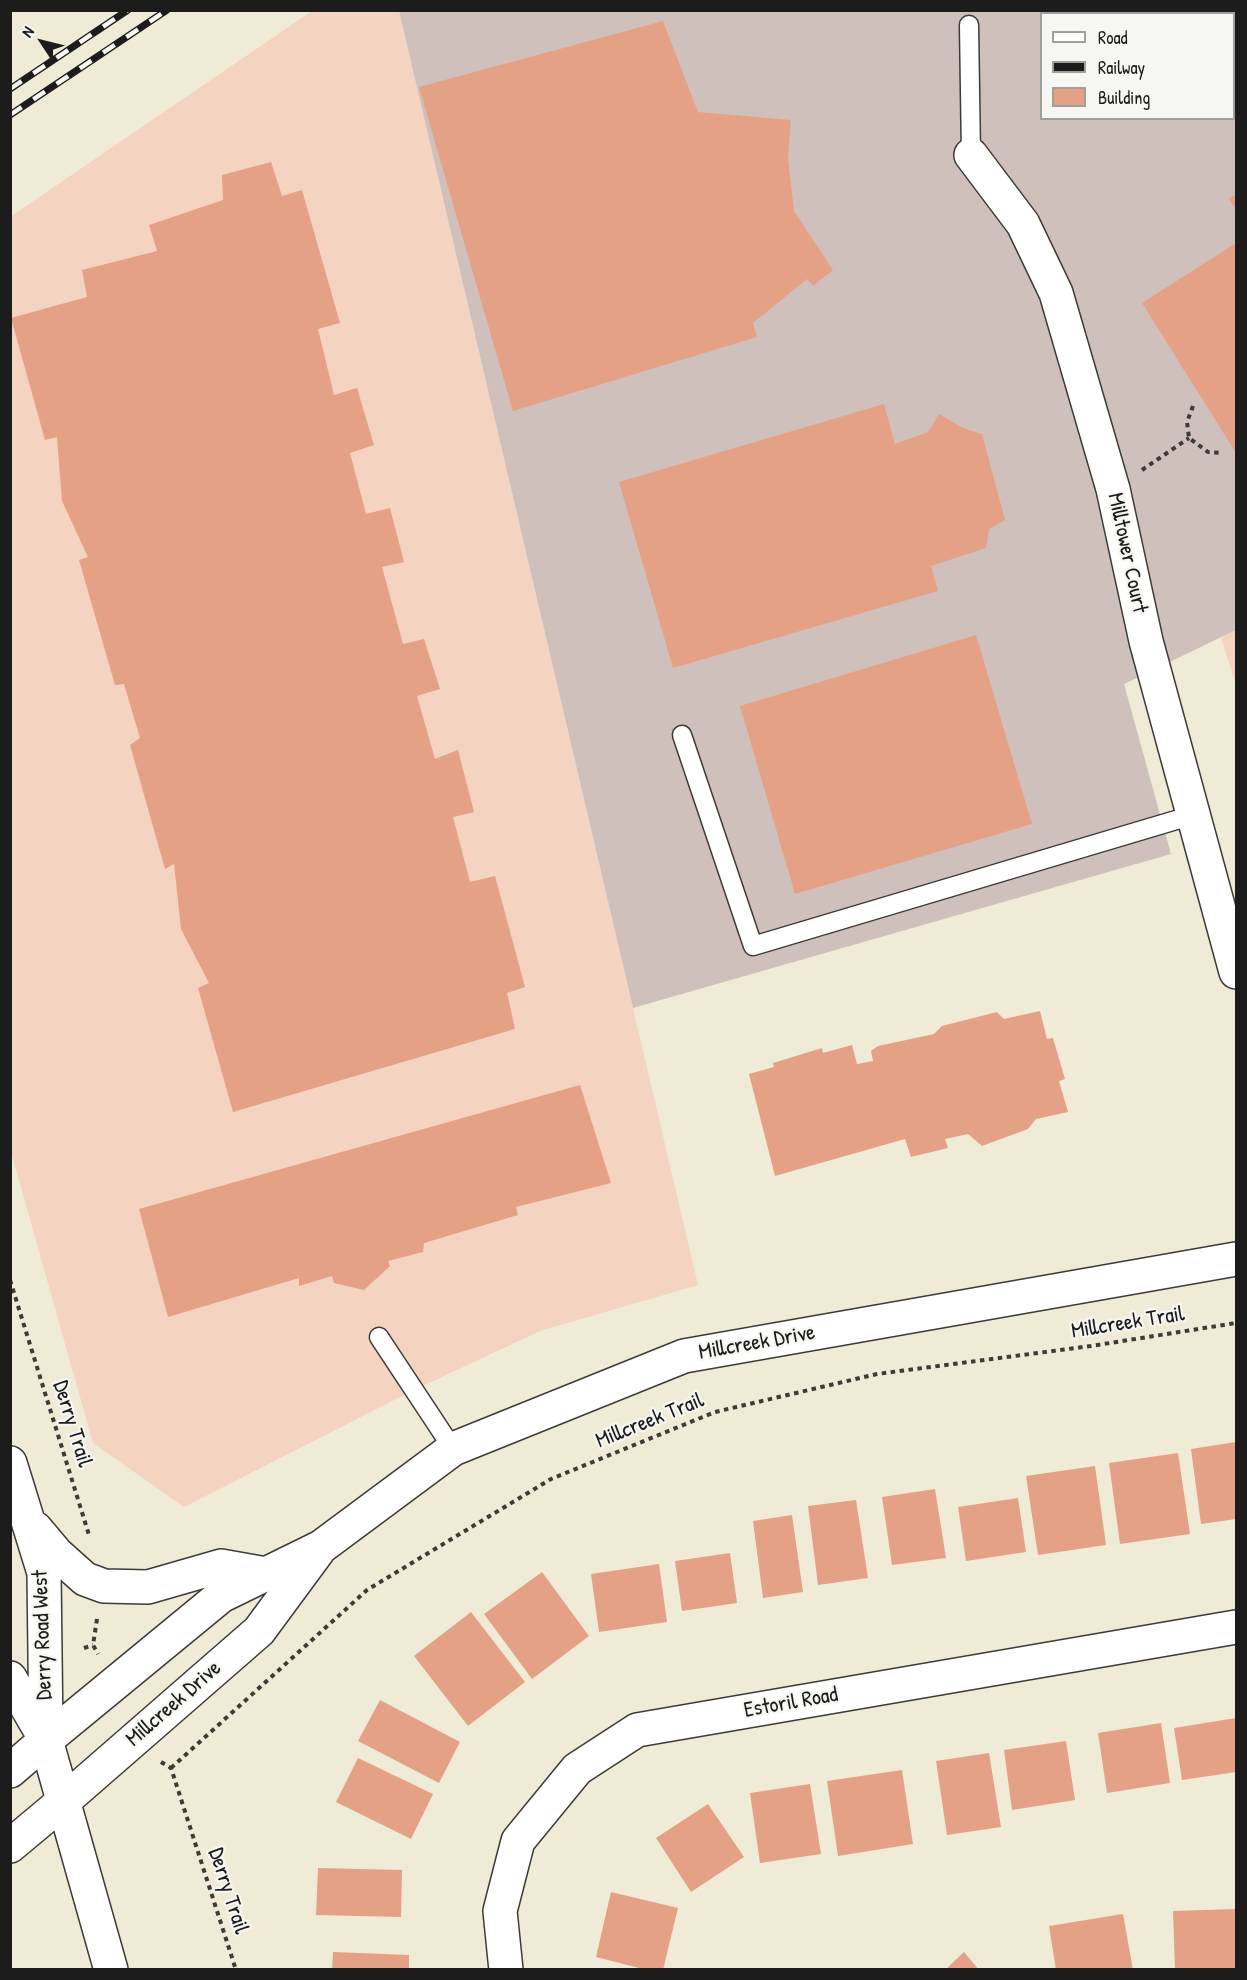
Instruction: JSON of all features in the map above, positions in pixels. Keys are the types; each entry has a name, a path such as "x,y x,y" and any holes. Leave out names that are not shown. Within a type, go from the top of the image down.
{"street":[{"name":"Milltower Court","path":"971,155 1023,224 1056,293 1113,489 1146,641 1236,972"},
{"name":"Millcreek Drive","path":"10,1771 221,1596 321,1547 453,1449 684,1356 1236,1259"},
{"name":"Derry Road West","path":"10,1463 44,1573 46,1740"},
{"path":"30,1522 57,1554 85,1579 104,1586 148,1587 221,1566 266,1574"},
{"name":"Millcreek Drive","path":"10,1846 258,1630 321,1547"},
{"name":"Estoril Road","path":"506,1970 500,1911 518,1842 577,1769 637,1730 1236,1627"},
{"name":"Derry Road West","path":"10,1678 46,1740 65,1800 111,1970"}],"lane":[{"path":"969,25 971,155"},
{"path":"682,735 753,946 1193,815"},
{"path":"379,1337 453,1449"}],"path":[{"path":"1193,406 1187,422 1189,438 1208,452 1222,453"},
{"path":"1113,489 1189,438"},
{"name":"Derry Trail","path":"10,1280 88,1533 95,1542"},
{"name":"Millcreek Trail","path":"171,1768 367,1590 551,1479 715,1412 877,1374 1091,1346 1236,1323"},
{"path":"98,1613 93,1645 98,1655"},
{"path":"84,1648 93,1645"},
{"path":"159,1760 171,1768"},
{"name":"Derry Trail","path":"171,1768 236,1970"}],"shaded area":[{"path":"312,11 399,11 698,1285 540,1331 412,1391 184,1507 93,1443 11,1152 10,217"},
{"path":"399,11 1236,11 1236,630 1124,684 1171,854 633,1008"},
{"path":"1236,630 1236,684 1221,638"}],"building":[{"path":"663,21 698,112 791,120 788,159 794,211 833,270 813,286 807,279 753,323 757,337 513,411 419,87"},
{"path":"271,162 282,196 302,190 340,323 318,329 334,395 357,388 374,445 350,453 366,514 390,508 404,562 382,567 403,644 424,639 440,689 417,696 435,759 458,750 474,812 453,817 470,882 495,876 525,987 507,993 515,1029 233,1112 198,988 209,983 181,929 174,864 165,869 130,745 140,738 124,684 115,685 79,560 88,557 62,501 57,437 45,440 11,318 87,297 82,270 157,251 149,225 223,200 222,175"},
{"path":"1236,194 1236,210 1229,199"},
{"path":"1236,243 1236,453 1142,303"},
{"path":"884,404 895,444 928,432 939,414 963,428 982,434 1005,520 989,529 986,548 931,566 938,591 673,668 619,482"},
{"path":"976,635 1032,824 795,894 740,706"},
{"path":"1040,1011 1047,1039 1053,1038 1065,1079 1059,1081 1068,1112 1036,1119 1028,1129 982,1146 968,1134 945,1139 948,1148 911,1157 905,1139 775,1176 749,1074 774,1067 773,1063 822,1048 823,1053 852,1045 857,1064 873,1061 871,1051 878,1046 934,1034 942,1026 997,1012 1004,1019"},
{"path":"580,1085 611,1183 516,1207 518,1215 424,1243 423,1252 388,1261 390,1266 364,1290 334,1283 332,1276 299,1286 299,1278 168,1317 139,1209"},
{"path":"1236,1442 1236,1519 1201,1524 1191,1449"},
{"path":"1178,1453 1190,1534 1120,1544 1109,1463"},
{"path":"1095,1466 1106,1545 1038,1555 1026,1476"},
{"path":"935,1489 946,1558 892,1565 882,1497"},
{"path":"1018,1498 1026,1552 966,1561 958,1507"},
{"path":"856,1500 868,1578 818,1585 808,1506"},
{"path":"792,1515 803,1592 763,1598 753,1521"},
{"path":"730,1553 737,1603 682,1611 675,1561"},
{"path":"659,1564 667,1622 599,1632 591,1574"},
{"path":"542,1572 589,1636 532,1679 484,1614"},
{"path":"471,1612 525,1682 468,1726 414,1656"},
{"path":"380,1700 460,1742 439,1783 358,1741"},
{"path":"1236,1718 1236,1772 1182,1780 1174,1728"},
{"path":"1161,1723 1170,1783 1107,1793 1098,1733"},
{"path":"1066,1741 1075,1800 1012,1810 1004,1750"},
{"path":"989,1753 1001,1827 947,1835 936,1761"},
{"path":"358,1758 433,1794 411,1839 336,1802"},
{"path":"902,1770 913,1844 838,1856 827,1781"},
{"path":"810,1784 821,1854 760,1863 750,1793"},
{"path":"708,1804 744,1857 691,1892 656,1838"},
{"path":"318,1868 402,1870 401,1917 316,1915"},
{"path":"611,1892 678,1908 663,1970 647,1970 596,1957"},
{"path":"1236,1909 1236,1970 1175,1970 1173,1911"},
{"path":"1123,1914 1133,1970 1056,1970 1049,1926"},
{"path":"333,1952 409,1955 409,1970 332,1970"},
{"path":"964,1952 979,1970 945,1970"}],"railway":[{"path":"10,89 128,10"},
{"path":"10,115 167,10"}]}
